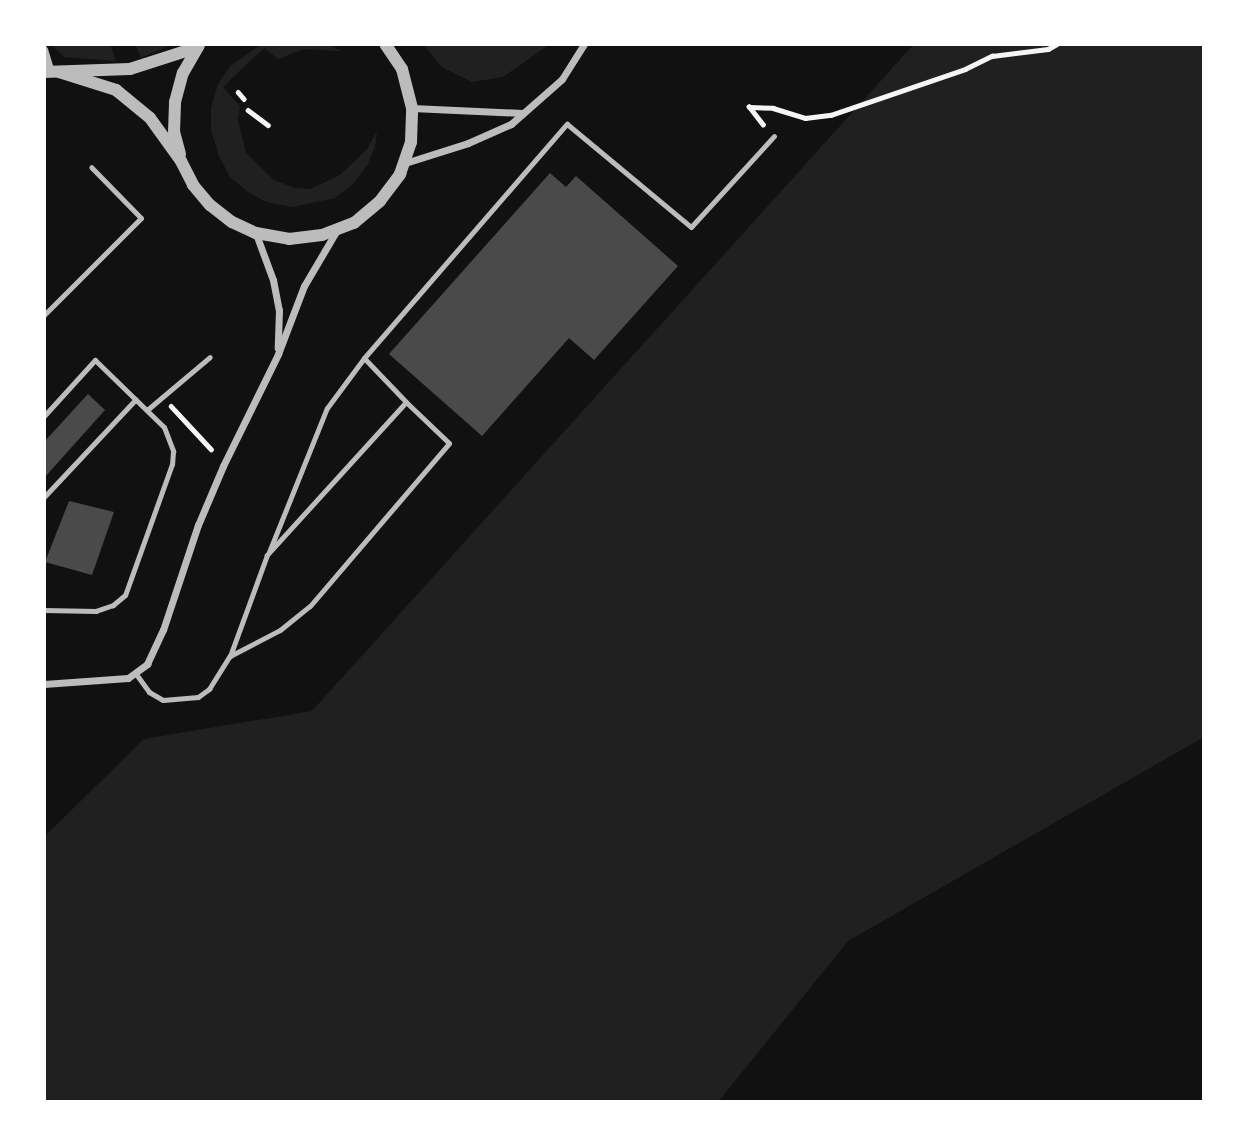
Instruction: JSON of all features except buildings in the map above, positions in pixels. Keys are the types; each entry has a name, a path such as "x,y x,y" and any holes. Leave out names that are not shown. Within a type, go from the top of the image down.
{"street":[{"path":"51,72 116,90 150,118 181,161 193,185 210,205 232,222 256,233 289,239 322,235 354,223 380,201 403,164 411,142 412,108 402,69 385,44"},
{"path":"403,164 498,131 562,79 584,44"},
{"path":"51,72 130,69 199,45"},
{"path":"181,161 174,132 175,102 183,73 199,45"},
{"path":"44,49 51,72"},
{"path":"412,108 523,113"},
{"path":"44,684 117,679 136,674 147,664 158,641 203,513 278,354 304,286 339,228"},
{"path":"256,233 273,280 279,310 278,354"}],"lane":[{"path":"136,674 149,692 163,700 198,696 209,689 230,656 267,555 327,408 364,358 567,124 691,227 774,136"},
{"path":"44,315 141,218 92,167"},
{"path":"147,410 209,357"},
{"path":"230,656 280,630 310,606 449,443 364,358"},
{"path":"44,416 95,360 163,428 173,451 172,464 125,595 113,605 96,611 44,610"},
{"path":"44,498 136,399"},
{"path":"267,555 406,402"}],"path":[{"path":"774,136 749,107 773,108 805,118 831,115 953,74 992,56 1048,49 1057,44"},
{"path":"237,92 244,99"},
{"path":"248,110 268,125"},
{"path":"178,414 211,449"}],"shaded area":[{"path":"51,44 110,44 116,61 64,57"},
{"path":"135,44 173,44 141,58"},
{"path":"262,44 327,44 341,51 304,49 278,59 264,48 223,87 240,106 238,120 246,153 274,180 295,188 310,189 340,175 367,149 377,131 375,147 368,164 354,183 335,198 293,207 266,202 230,177 219,156 211,130 211,108 218,84 230,66"},
{"path":"423,44 550,44 503,77 472,82 442,67"},
{"path":"914,44 1204,44 1204,737 848,941 718,1102 44,1102 44,837 144,739 312,711"}]}
